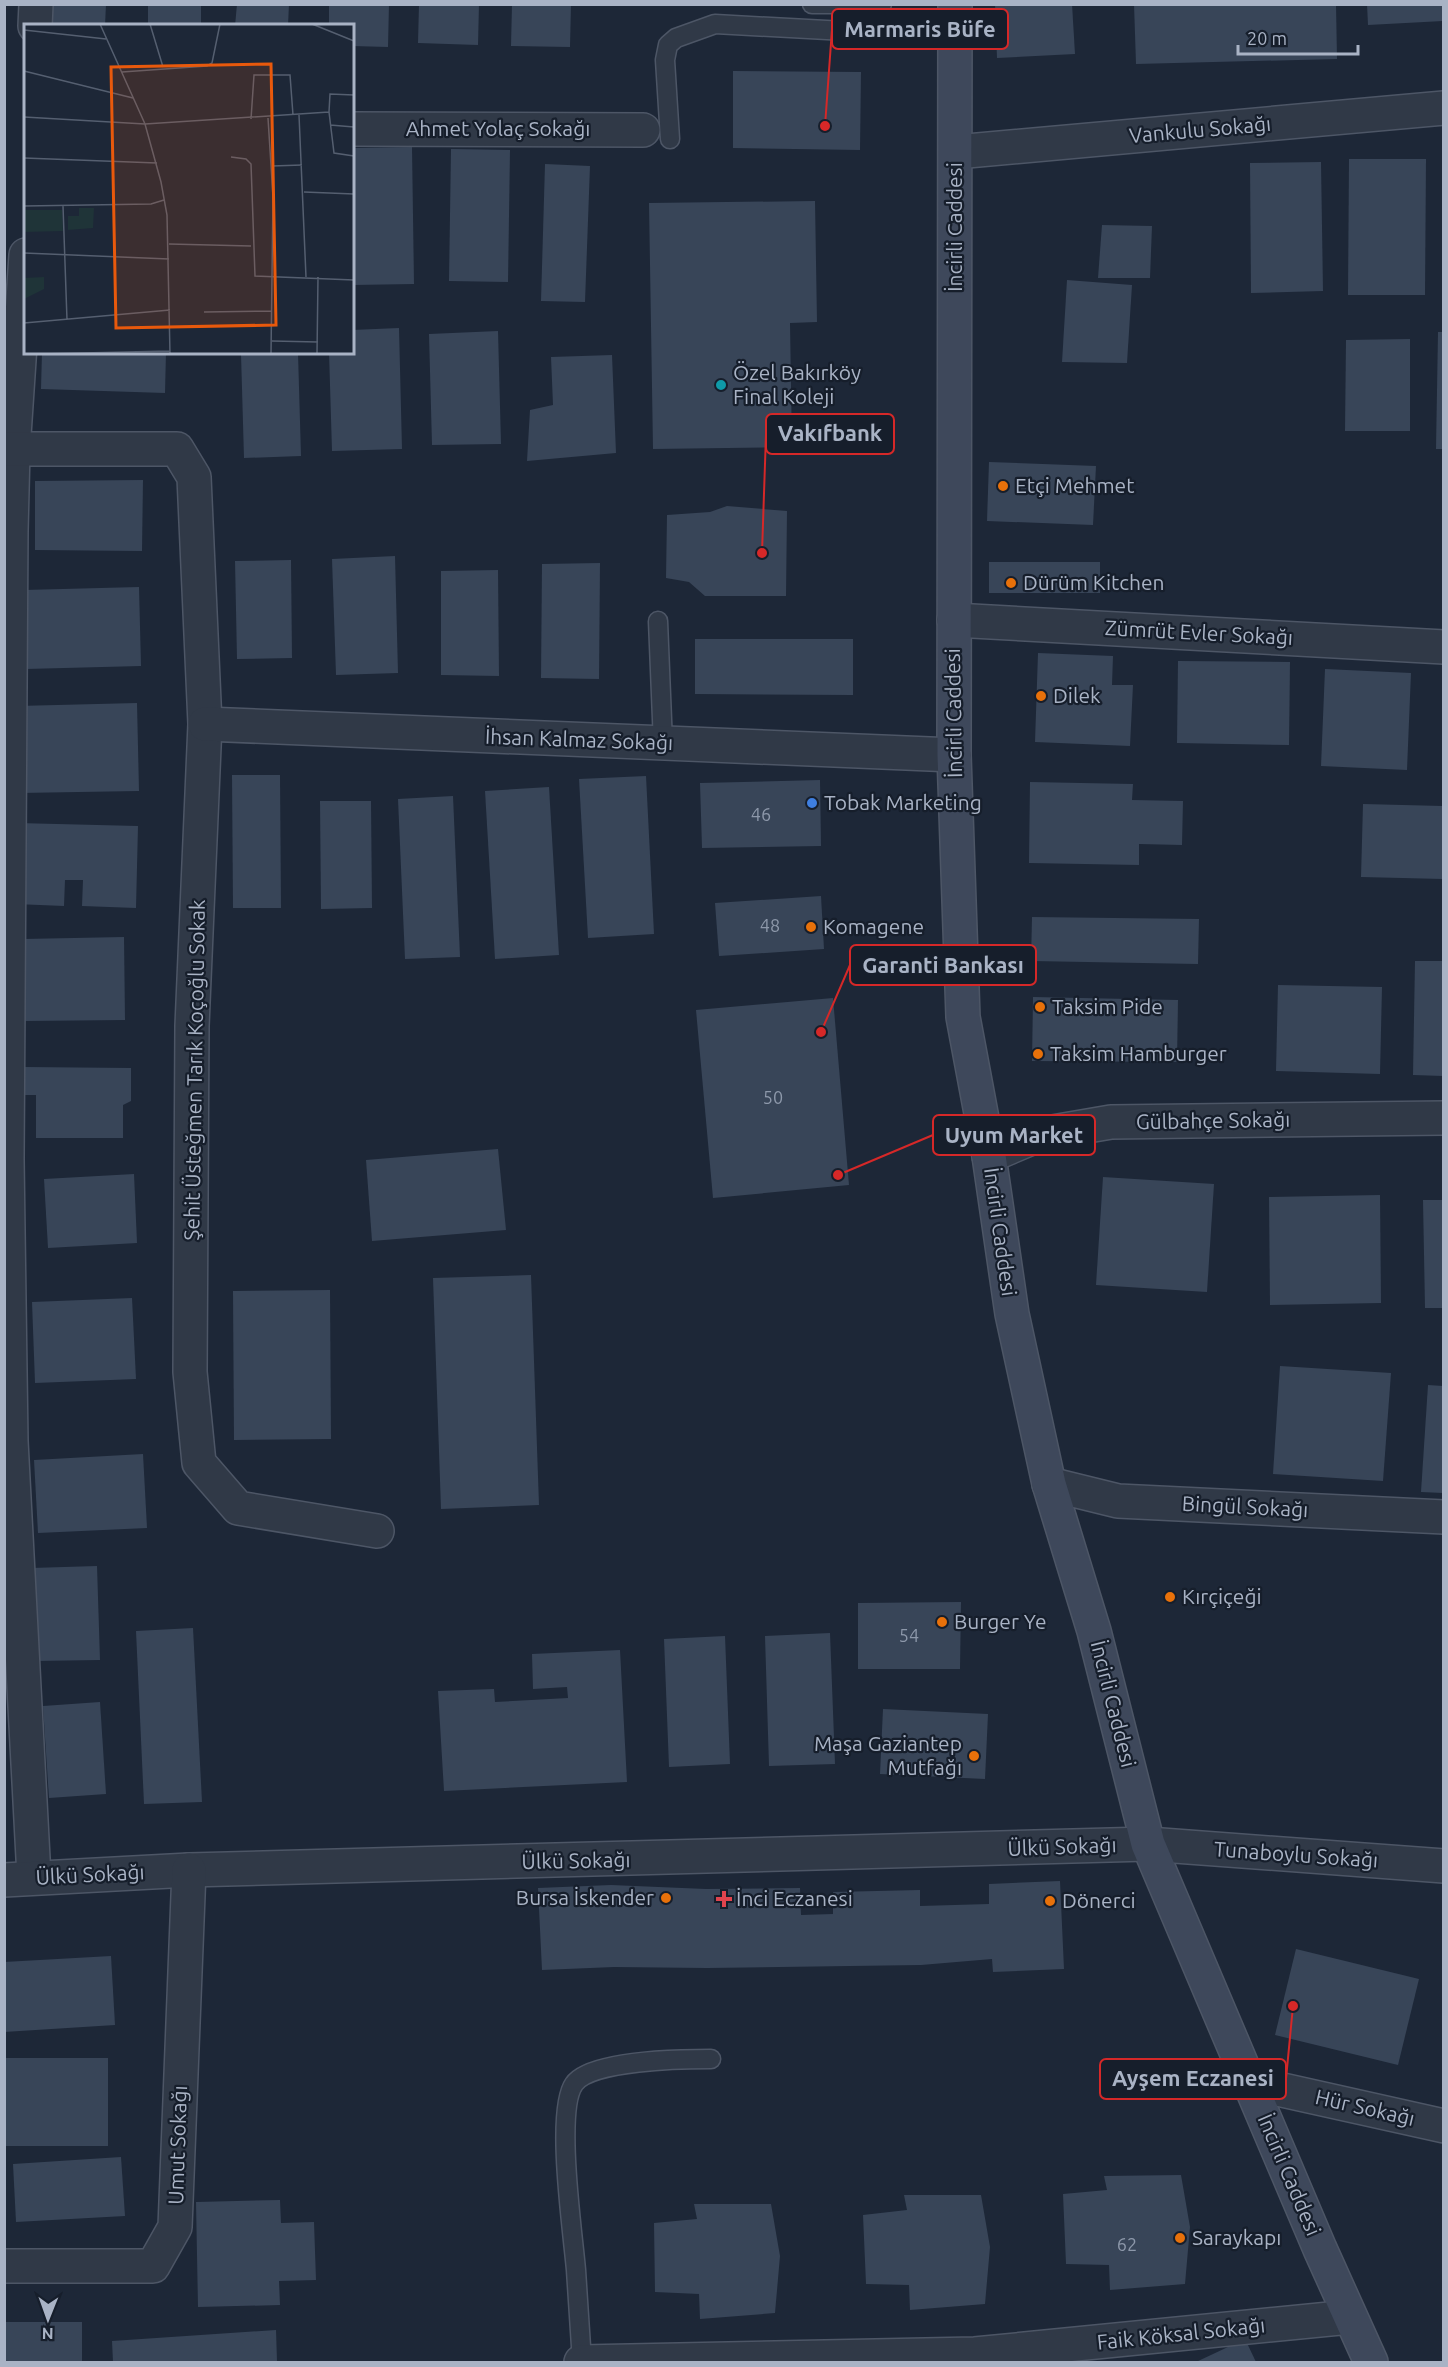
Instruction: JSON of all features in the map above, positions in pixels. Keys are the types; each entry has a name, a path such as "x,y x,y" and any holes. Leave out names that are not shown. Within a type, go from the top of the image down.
{"main road":[{"name":"İncirli Caddesi","path":"955,4 954,755 963,1017 989,1156 1012,1314 1048,1484 1094,1631 1148,1844 1371,2362"}],"street":[{"path":"35,24 36,4"},
{"name":"Vankulu Sokağı","path":"956,152 1443,108"},
{"name":"Ahmet Yolaç Sokağı","path":"354,129 656,135"},
{"path":"19,1879 8,1441 9,449 24,278"},
{"name":"Şehit Üsteğmen Tarık Koçoğlu Sokak","path":"9,449 177,449 195,477 205,724 192,1026 190,1372 199,1463 238,1508 377,1531"},
{"name":"Zümrüt Evler Sokağı","path":"954,620 1443,647"},
{"name":"İhsan Kalmaz Sokağı","path":"205,724 954,755"},
{"name":"Gülbahçe Sokağı","path":"989,1156 1041,1134 1111,1122 1443,1118"},
{"name":"Bingül Sokağı","path":"1048,1484 1118,1500 1443,1517"},
{"name":"Ülkü Sokağı","path":"19,1879 189,1870 1148,1844"},
{"name":"Tunaboylu Sokağı","path":"1148,1844 1443,1866"},
{"name":"Umut Sokağı","path":"4,2266 153,2266 175,2227 189,1870"},
{"name":"Hür Sokağı","path":"1251,2083 1443,2126"},
{"name":"Faik Köksal Sokağı","path":"581,2362 976,2358 1350,2317"}],"lane":[{"path":"812,4 882,4"},
{"path":"656,135 668,45 676,38 715,24 956,37"},
{"path":"658,621 663,744"},
{"path":"581,2362 566,2156 568,2106 574,2084 588,2074 606,2067 673,2059 711,2059"}],"building":[{"path":"52,4 106,4 105,24 52,24"},
{"path":"148,4 201,4 201,24 148,24"},
{"path":"237,4 289,4 288,24 235,24"},
{"path":"329,4 389,4 388,47 354,46 354,24 329,24"},
{"path":"419,4 479,4 478,45 418,43"},
{"path":"512,4 571,4 570,47 511,46"},
{"path":"995,4 1072,4 1075,54 997,58"},
{"path":"1134,4 1336,4 1337,59 1136,64"},
{"path":"1367,4 1443,4 1443,21 1368,25"},
{"path":"733,71 861,72 860,150 733,148"},
{"path":"412,147 414,284 354,285 354,148"},
{"path":"451,149 510,150 508,282 449,281"},
{"path":"1349,159 1426,159 1425,295 1348,295"},
{"path":"1321,162 1323,291 1251,293 1250,163"},
{"path":"545,164 590,166 585,302 541,301"},
{"name":"Özel Bakırköy Final Koleji","path":"815,201 817,322 790,323 792,447 653,449 649,203"},
{"path":"1102,225 1152,226 1150,278 1098,278"},
{"path":"1067,280 1132,285 1127,363 1062,362"},
{"path":"399,328 402,449 332,451 329,354 354,354 354,330"},
{"path":"498,331 501,444 432,445 429,334"},
{"path":"1438,332 1443,332 1443,449 1436,449"},
{"path":"1410,339 1410,431 1345,431 1346,340"},
{"path":"42,354 166,354 165,393 41,389"},
{"path":"241,354 298,354 301,456 244,458"},
{"path":"612,355 616,453 527,461 530,410 553,405 551,357"},
{"path":"989,462 1096,466 1093,525 987,521"},
{"path":"143,480 142,551 35,550 35,481"},
{"path":"727,506 787,511 786,596 705,596 689,582 666,578 667,515 710,512"},
{"path":"395,556 398,673 336,675 332,559"},
{"path":"291,560 292,658 237,659 235,561"},
{"path":"989,562 1100,562 1100,593 989,593"},
{"path":"600,563 599,679 541,678 542,564"},
{"path":"498,570 499,676 441,675 441,571"},
{"path":"139,587 141,666 26,669 24,590"},
{"path":"695,639 853,639 853,695 695,694"},
{"path":"1038,653 1113,656 1112,685 1133,685 1130,746 1035,742"},
{"path":"1178,661 1290,662 1289,745 1177,743"},
{"path":"1325,669 1411,673 1407,770 1321,766"},
{"path":"137,703 139,791 19,793 17,706"},
{"path":"232,775 280,775 281,908 233,908"},
{"path":"646,776 654,934 588,938 579,779"},
{"path":"820,780 821,846 702,848 700,783"},
{"path":"1030,782 1133,784 1132,800 1183,801 1182,845 1139,844 1139,865 1029,863"},
{"path":"549,787 559,955 495,959 485,791"},
{"path":"453,796 460,957 405,959 398,799"},
{"path":"320,801 371,801 372,908 321,909"},
{"path":"1363,804 1443,806 1443,879 1361,877"},
{"path":"17,823 138,826 136,908 82,906 83,880 65,880 64,906 15,904"},
{"path":"821,896 824,949 719,956 715,903"},
{"path":"1032,917 1199,919 1198,964 1031,961"},
{"path":"124,937 125,1020 24,1021 23,939"},
{"path":"1415,961 1443,961 1443,1076 1413,1075"},
{"path":"1278,985 1382,987 1380,1074 1276,1071"},
{"path":"1033,997 1178,1000 1177,1062 1032,1061"},
{"path":"833,998 849,1185 713,1198 696,1010"},
{"path":"25,1067 131,1068 131,1101 123,1105 123,1138 36,1138 36,1095 24,1095"},
{"path":"498,1149 506,1230 372,1241 366,1160"},
{"path":"134,1174 137,1243 48,1248 44,1179"},
{"path":"1103,1177 1214,1184 1207,1292 1096,1285"},
{"path":"1380,1195 1381,1303 1270,1305 1269,1197"},
{"path":"1423,1200 1443,1200 1443,1308 1425,1308"},
{"path":"531,1275 539,1505 441,1509 433,1278"},
{"path":"330,1290 331,1439 234,1440 233,1291"},
{"path":"132,1298 136,1379 35,1383 32,1302"},
{"path":"1280,1366 1391,1373 1383,1481 1273,1474"},
{"path":"1428,1385 1443,1386 1443,1493 1421,1492"},
{"path":"143,1454 147,1528 38,1533 34,1460"},
{"path":"97,1566 100,1660 34,1661 31,1568"},
{"path":"961,1602 960,1669 858,1669 858,1603"},
{"path":"193,1628 202,1802 144,1804 136,1631"},
{"path":"830,1633 835,1764 769,1766 765,1636"},
{"path":"725,1636 730,1764 669,1767 664,1639"},
{"path":"620,1650 627,1782 444,1791 438,1691 494,1689 495,1702 568,1698 567,1687 533,1689 532,1654"},
{"path":"100,1702 106,1794 49,1798 43,1706"},
{"path":"883,1709 988,1714 985,1779 880,1774"},
{"path":"1060,1881 1064,1969 993,1972 992,1959 921,1965 614,1967 542,1970 538,1888 611,1885 706,1889 800,1888 801,1915 833,1914 833,1892 920,1890 920,1906 989,1904 989,1884"},
{"path":"1296,1949 1419,1979 1398,2065 1275,2035"},
{"path":"111,1956 115,2025 4,2032 4,1962"},
{"path":"4,2058 108,2058 108,2146 4,2146"},
{"path":"121,2157 125,2216 16,2222 13,2164"},
{"path":"1181,2175 1190,2227 1185,2284 1110,2290 1109,2265 1066,2264 1063,2194 1107,2190 1104,2176"},
{"path":"904,2195 981,2195 990,2247 985,2304 910,2310 909,2285 866,2284 863,2215 907,2210"},
{"path":"280,2200 281,2223 314,2222 316,2280 279,2281 280,2305 198,2307 196,2202"},
{"path":"694,2204 771,2204 780,2256 775,2313 700,2319 699,2294 655,2292 654,2223 697,2219"},
{"path":"4,2322 82,2322 82,2362 4,2362"},
{"path":"276,2330 277,2362 113,2362 112,2341"},
{"path":"1245,2339 1256,2362 1196,2362"}],"place":[{"name":"Marmaris Büfe","path":"825,126"},
{"name":"Özel Bakırköy Final Koleji","path":"721,385"},
{"name":"Etçi Mehmet","path":"1003,486"},
{"name":"Vakıfbank","path":"762,553"},
{"name":"Dürüm Kitchen","path":"1011,583"},
{"name":"Dilek","path":"1041,696"},
{"name":"Tobak Marketing","path":"812,803"},
{"name":"Komagene","path":"811,927"},
{"name":"Taksim Pide","path":"1040,1007"},
{"name":"Garanti Bankası","path":"821,1032"},
{"name":"Taksim Hamburger","path":"1038,1054"},
{"name":"Uyum Market","path":"838,1175"},
{"name":"Kırçiçeği","path":"1170,1597"},
{"name":"Burger Ye","path":"942,1622"},
{"name":"Maşa Gaziantep Mutfağı","path":"974,1756"},
{"name":"Bursa İskender","path":"666,1898"},
{"name":"İnci Eczanesi","path":"724,1899"},
{"name":"Dönerci","path":"1050,1901"},
{"name":"Ayşem Eczanesi","path":"1293,2006"},
{"name":"Saraykapı","path":"1180,2238"}]}
